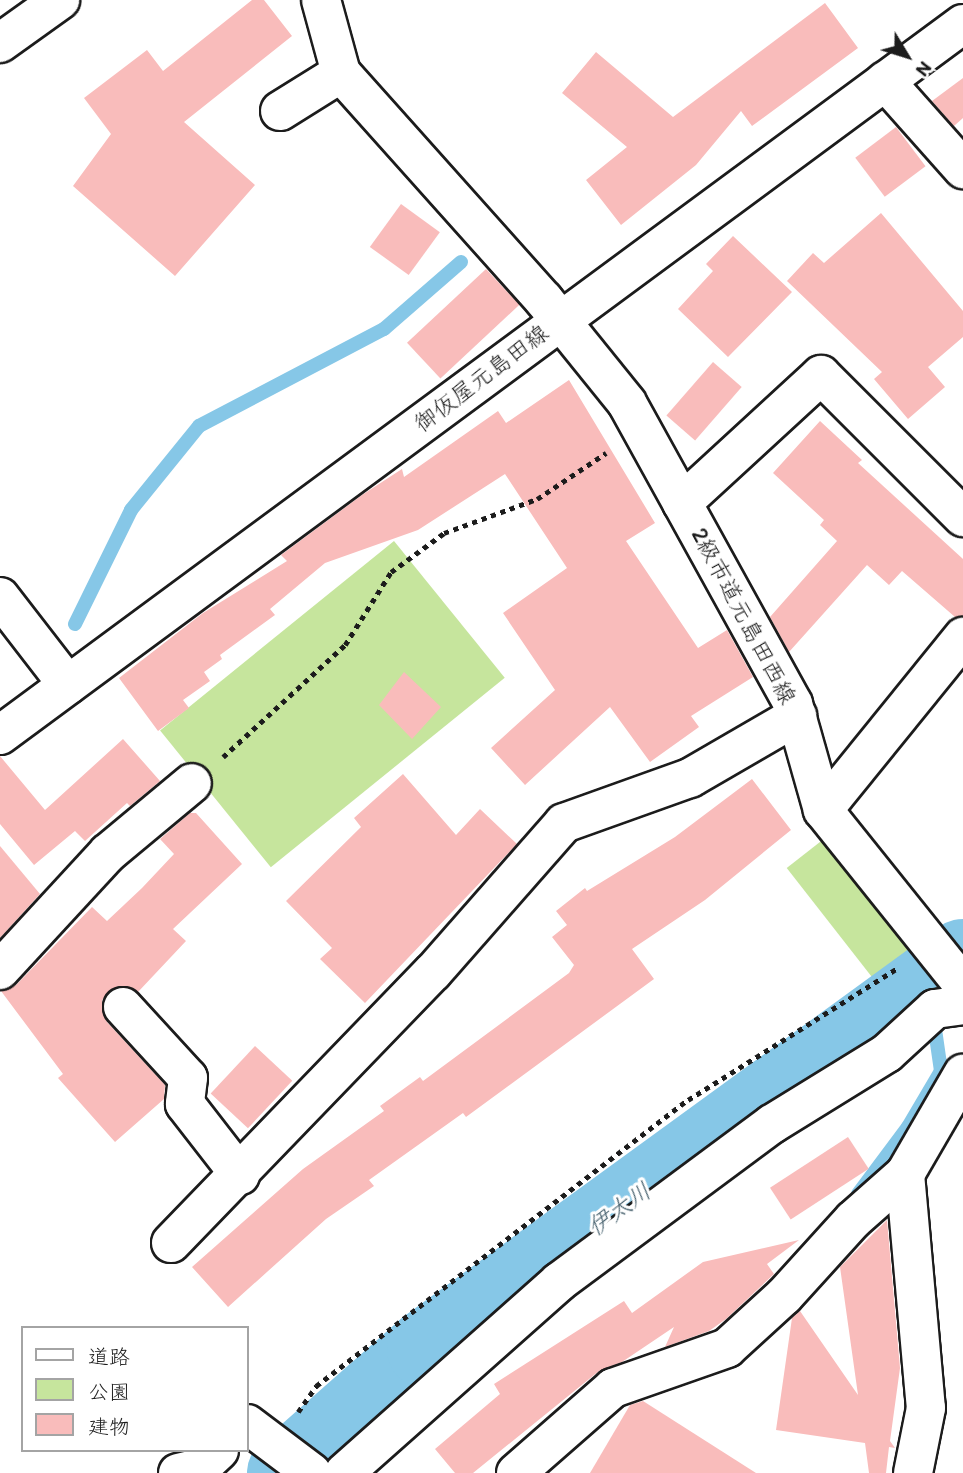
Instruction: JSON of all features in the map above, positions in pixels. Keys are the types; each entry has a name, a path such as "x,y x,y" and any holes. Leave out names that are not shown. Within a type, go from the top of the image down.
{"street":[{"path":"0,43 60,0"},
{"path":"280,111 341,73 321,0"},
{"name":"御仮屋元島田線","path":"0,735 963,24"},
{"name":"2級市道元島田西線","path":"341,73 560,319 627,403 797,716 823,810 947,964"},
{"path":"885,81 963,169"},
{"path":"682,503 821,375 963,517"},
{"path":"0,597 68,685"},
{"path":"823,810 963,637"},
{"path":"171,1243 240,1175 433,972 564,823 690,778 797,716"},
{"path":"0,970 108,853 192,783"},
{"path":"344,1473 559,1282 772,1124 887,1053 935,1009 963,1005"},
{"path":"123,1007 188,1078 186,1104 240,1175"},
{"path":"516,1473 613,1388 727,1348 784,1296 853,1220 905,1174 963,1074"},
{"path":"905,1174 926,1408 913,1473"},
{"path":"262,1434 312,1473"},
{"path":"178,1473 200,1468 217,1452"}],"path":[{"path":"192,783 275,713 345,645 391,572 444,533 537,499 641,429"},
{"path":"262,1434 316,1386 688,1100 947,964"}],"green space":[{"path":"394,541 505,678 271,867 160,730"},
{"path":"834,831 923,945 876,982 787,868"}],"building":[{"path":"252,0 264,0 292,36 184,122 255,185 175,276 73,186 111,134 84,98 147,50 163,71"},
{"path":"825,3 858,48 752,126 741,111 696,165 621,225 586,180 627,147 562,93 596,52 673,117"},
{"path":"963,78 963,118 954,126 932,101"},
{"path":"896,127 925,166 885,197 855,158"},
{"path":"401,204 440,232 409,275 370,247"},
{"path":"881,213 963,311 963,337 928,367 945,387 908,419 874,379 882,372 787,281 813,253 824,263"},
{"path":"733,236 792,292 728,357 678,309 713,271 706,264"},
{"path":"486,269 519,305 440,378 407,343"},
{"path":"713,362 742,387 695,441 666,416"},
{"path":"569,380 655,523 626,541 698,648 727,630 753,677 691,716 699,727 650,762 610,707 525,785 491,748 555,690 503,613 567,568 505,474 418,530 325,563 270,609 275,615 220,655 222,659 204,672 210,681 183,700 189,708 158,731 119,678 203,613 287,561 281,555 362,495 402,469 404,477 498,411 506,423"},
{"path":"820,421 862,460 858,463 963,559 963,616 955,617 902,571 889,585 867,565 789,652 770,617 837,541 820,525 824,520 773,473"},
{"path":"404,672 441,707 412,739 379,705"},
{"path":"123,739 160,781 130,806 127,803 85,841 75,831 34,865 0,824 0,756 45,810"},
{"path":"403,774 456,835 480,809 517,844 365,1003 320,959 332,948 286,901 361,827 354,818"},
{"path":"752,779 791,830 705,900 632,949 654,979 466,1117 463,1113 369,1180 374,1186 326,1219 228,1307 192,1267 303,1169 384,1111 380,1106 420,1077 423,1081 569,973 574,965 552,937 567,925 556,911 585,888 587,891 675,837"},
{"path":"190,813 196,813 242,864 173,929 186,941 138,992 118,986 102,1000 107,1022 165,1085 164,1099 115,1142 58,1078 63,1074 1,991 16,985 92,907 107,921 174,854 160,839"},
{"path":"0,846 40,894 0,938"},
{"path":"255,1046 292,1081 248,1128 211,1094"},
{"path":"848,1137 869,1169 791,1220 770,1188"},
{"path":"887,1220 900,1368 890,1441 895,1448 889,1447 886,1473 869,1473 865,1443 776,1430 792,1318 800,1311 858,1395 840,1267"},
{"path":"799,1240 767,1264 774,1274 726,1319 709,1331 665,1347 674,1327 622,1362 599,1371 473,1473 455,1473 435,1449 500,1394 494,1384 624,1301 632,1313 703,1262"},
{"path":"643,1401 756,1473 590,1473 630,1405"}],"waterway":[{"path":"75,624 131,510 199,426 384,329 461,262"},
{"name":"伊太川","path":"287,1473 427,1349 963,959"},
{"path":"858,1194 908,1127 941,1071 928,981"}]}
